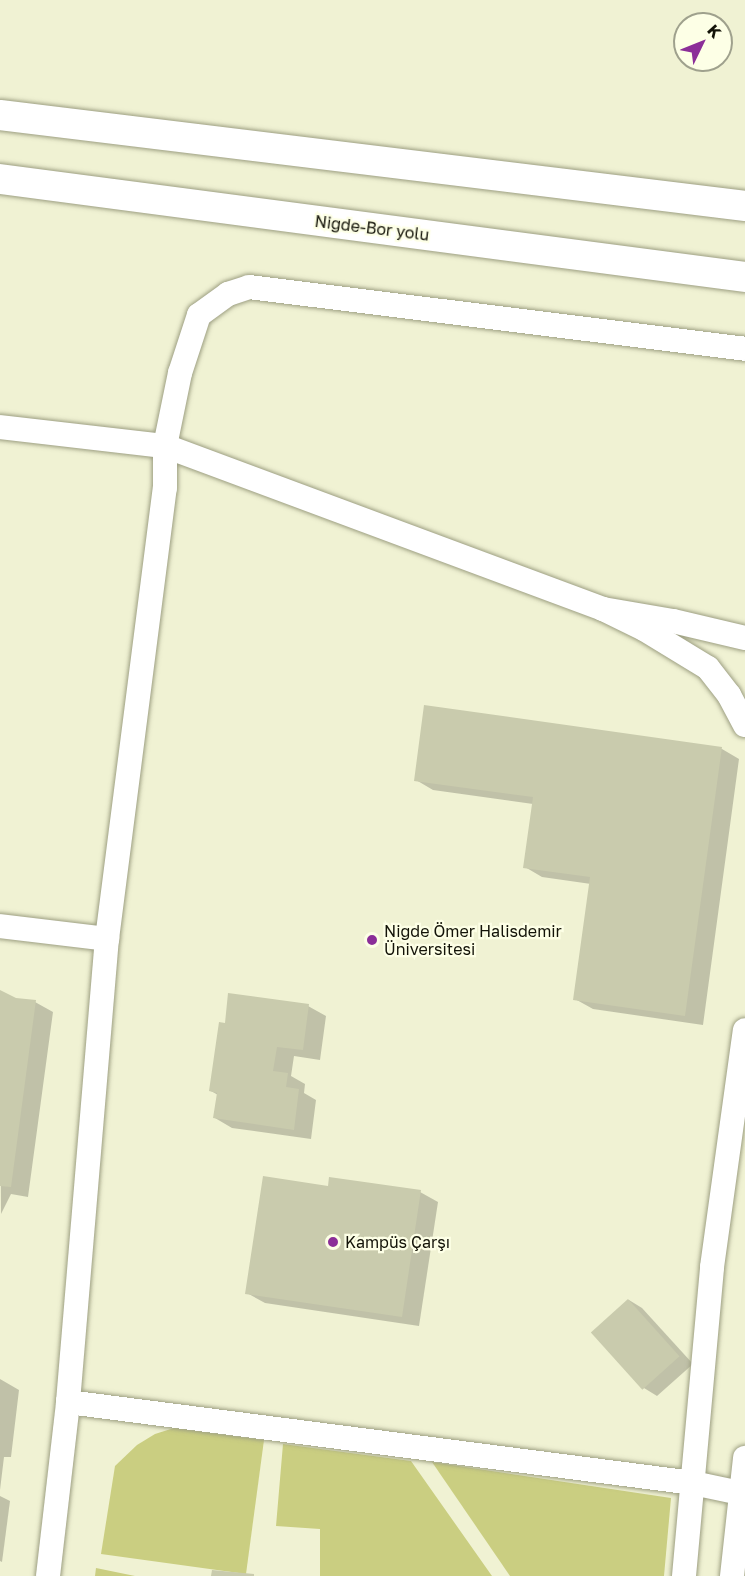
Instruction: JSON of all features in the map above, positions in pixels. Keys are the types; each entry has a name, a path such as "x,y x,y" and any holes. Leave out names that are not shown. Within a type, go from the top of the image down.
{"main road":[{"path":"0,115 745,206"},
{"name":"Niğde-Bor yolu","path":"0,179 745,277"}],"street":[{"path":"48,1576 68,1402 107,939 165,488 165,446 180,373 199,315 228,294 249,287 745,349"},
{"path":"0,427 165,446 603,609 644,628 708,668 729,695 745,725"},
{"path":"603,609 673,621 745,638"},
{"path":"0,926 107,939"},
{"path":"684,1576 712,1268 745,1030"},
{"path":"68,1402 693,1483 743,1494"},
{"path":"732,1576 743,1494 745,1458"}],"green space":[{"path":"174,1428 264,1440 246,1574 101,1554 115,1466 137,1445 155,1434"},
{"path":"283,1444 411,1461 492,1576 320,1576 320,1529 276,1526"},
{"path":"432,1462 671,1498 664,1576 510,1576"},
{"path":"96,1568 135,1576 95,1576"}],"building":[{"path":"424,705 722,747 685,1016 573,1000 590,877 523,868 533,797 414,781"},
{"path":"0,990 16,998 36,1000 11,1187 0,1186"},
{"path":"228,993 309,1004 303,1050 277,1047 273,1071 288,1073 286,1087 299,1089 294,1130 213,1118 217,1093 209,1091 219,1022 225,1023"},
{"name":"Kampüs Çarşı","path":"263,1176 328,1186 329,1177 421,1190 402,1317 245,1294"},
{"path":"628,1299 680,1356 642,1390 591,1332"},
{"path":"212,1570 254,1574 254,1576 211,1576"}],"place":[{"name":"Niğde Ömer Halisdemir Üniversitesi","path":"372,940"},
{"name":"Kampüs Çarşı","path":"333,1242"}]}
